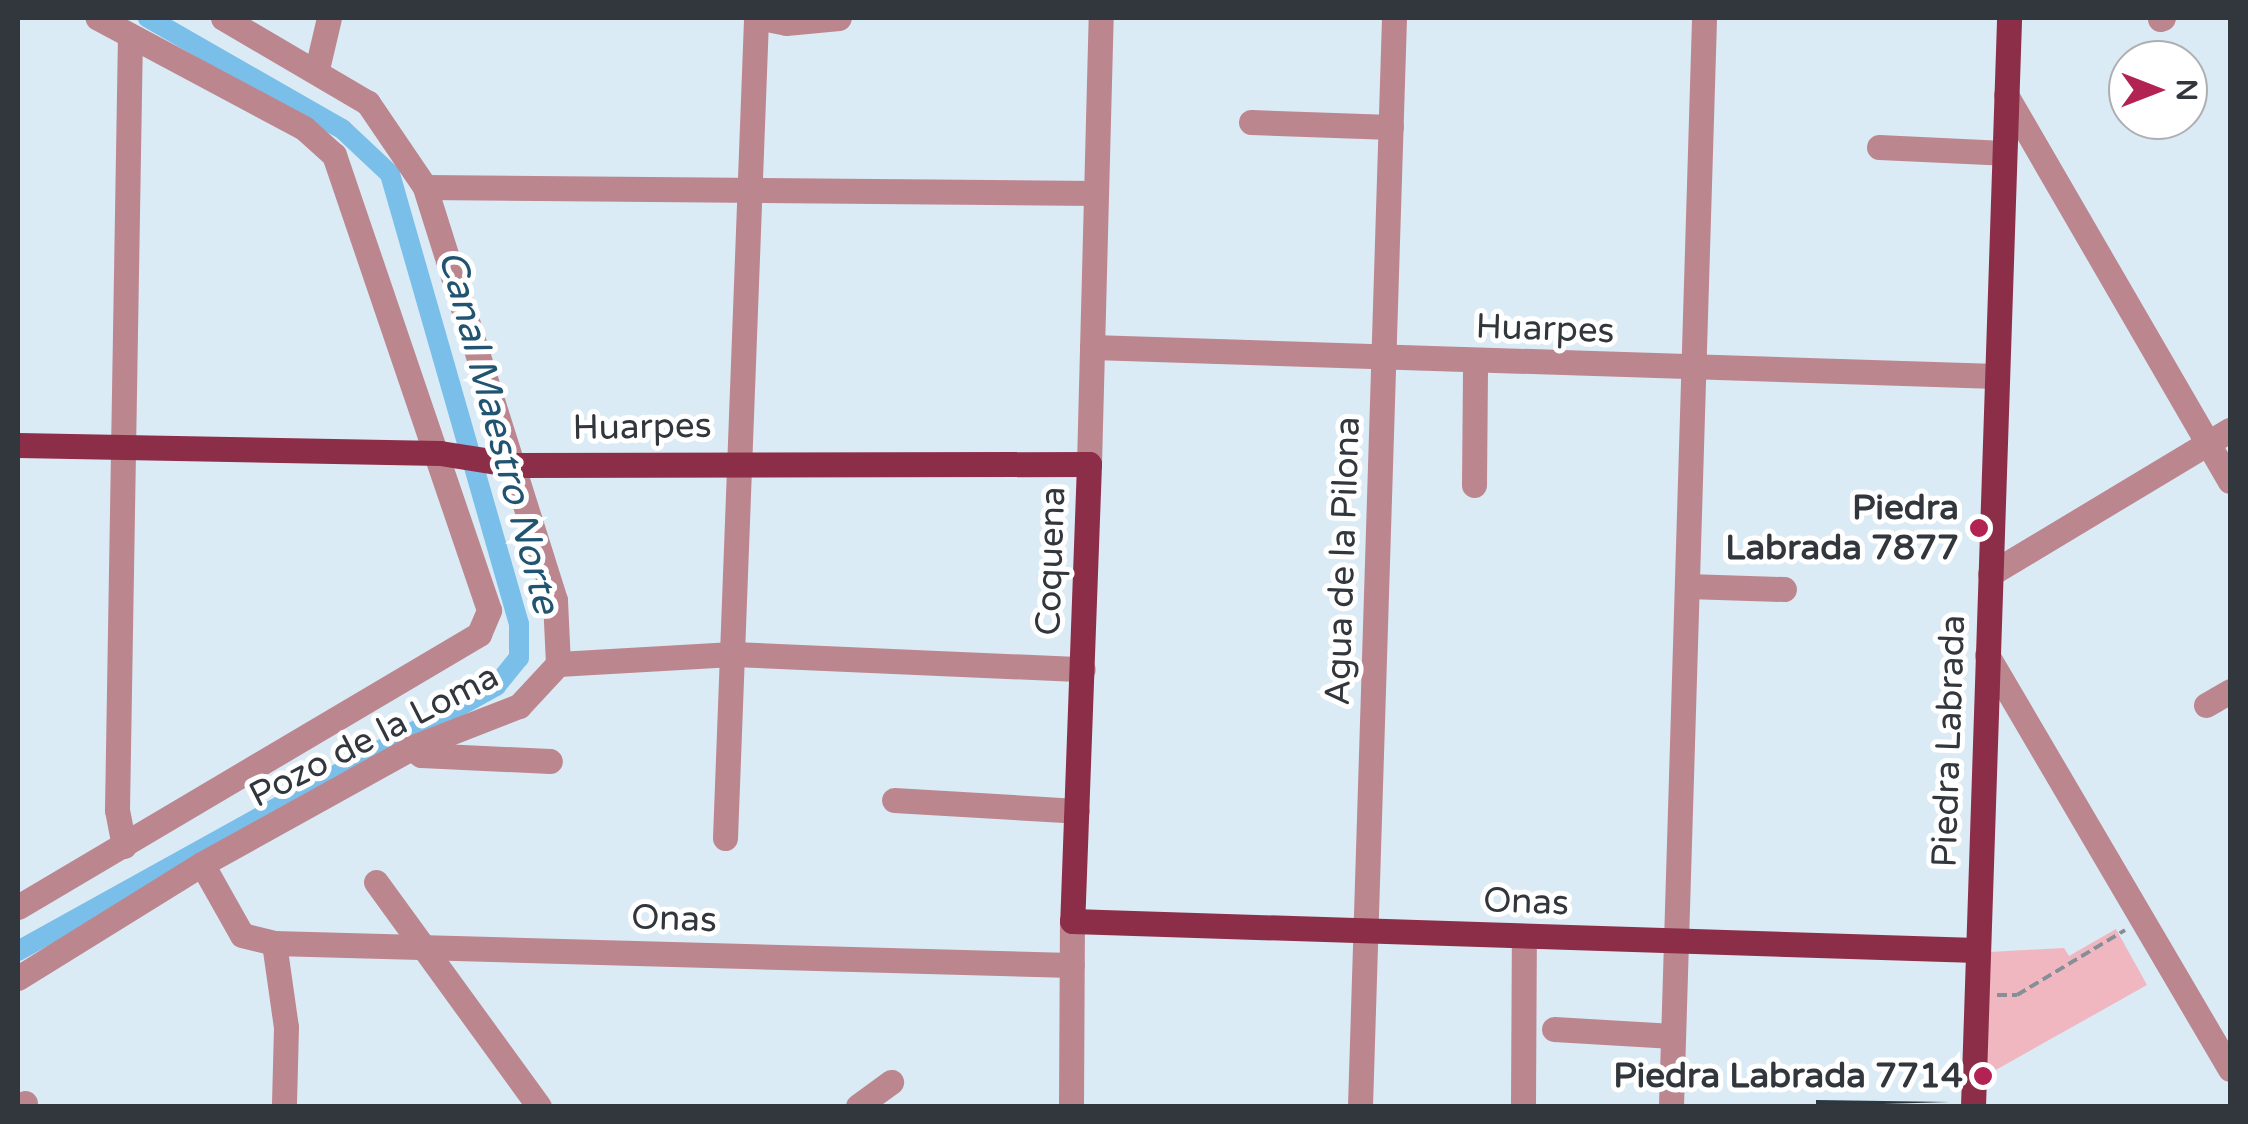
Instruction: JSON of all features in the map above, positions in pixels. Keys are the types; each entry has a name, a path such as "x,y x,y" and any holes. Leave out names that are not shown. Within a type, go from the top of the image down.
{"main road":[{"name":"Piedra Labrada","path":"1973,1106 2009,18"},
{"name":"Huarpes","path":"18,445 440,453 516,464 741,460 1089,464"},
{"name":"Coquena","path":"1072,921 1089,464"},
{"name":"Onas","path":"1072,921 1978,950"}],"street":[{"name":"Pozo de la Loma","path":"18,907 479,634 487,600 440,453 334,155 304,128 98,18"},
{"path":"223,18 249,24 368,103 425,187 516,464 554,600 558,664 733,654 1083,669"},
{"path":"317,69 329,18"},
{"path":"725,838 758,18 838,18"},
{"name":"Coquena","path":"1089,464 1101,18"},
{"name":"Agua de la Pilona","path":"1360,1106 1394,18"},
{"path":"1671,1106 1704,18"},
{"path":"124,846 117,810 130,36"},
{"path":"2006,95 2220,436 2230,480"},
{"path":"1252,122 1391,127"},
{"path":"1879,147 2004,153"},
{"path":"425,187 750,186 1096,193"},
{"name":"Huarpes","path":"1092,347 1384,360 1997,376"},
{"path":"1474,485 1475,362"},
{"path":"1990,574 2220,436"},
{"path":"1687,586 1784,589"},
{"path":"1987,655 2230,1069"},
{"name":"Pozo de la Loma","path":"18,978 202,864 411,748 519,706 558,664"},
{"path":"2206,705 2230,691"},
{"path":"411,748 421,755 550,762"},
{"path":"894,800 1077,811"},
{"path":"202,864 242,934 274,943 286,1027 284,1106"},
{"path":"376,882 539,1106"},
{"name":"Coquena","path":"1071,1106 1072,921"},
{"path":"1523,1106 1524,937"},
{"name":"Onas","path":"274,943 1072,965"},
{"path":"1554,1029 1674,1036"},
{"path":"858,1106 891,1082"}],"path":[{"path":"1976,994 2017,994 2142,920"}],"shaded area":[{"path":"2116,929 2147,985 1985,1076 1990,952 2064,948 2069,956"}],"building":[{"path":"1816,1100 1950,1102 1816,1106"}],"waterway":[{"name":"Canal Maestro Norte","path":"18,951 496,686 519,658 519,624 390,174 342,129 148,18"}],"place":[{"name":"Piedra Labrada 7877","path":"1979,528"},
{"name":"Piedra Labrada 7714","path":"1983,1076"}]}
